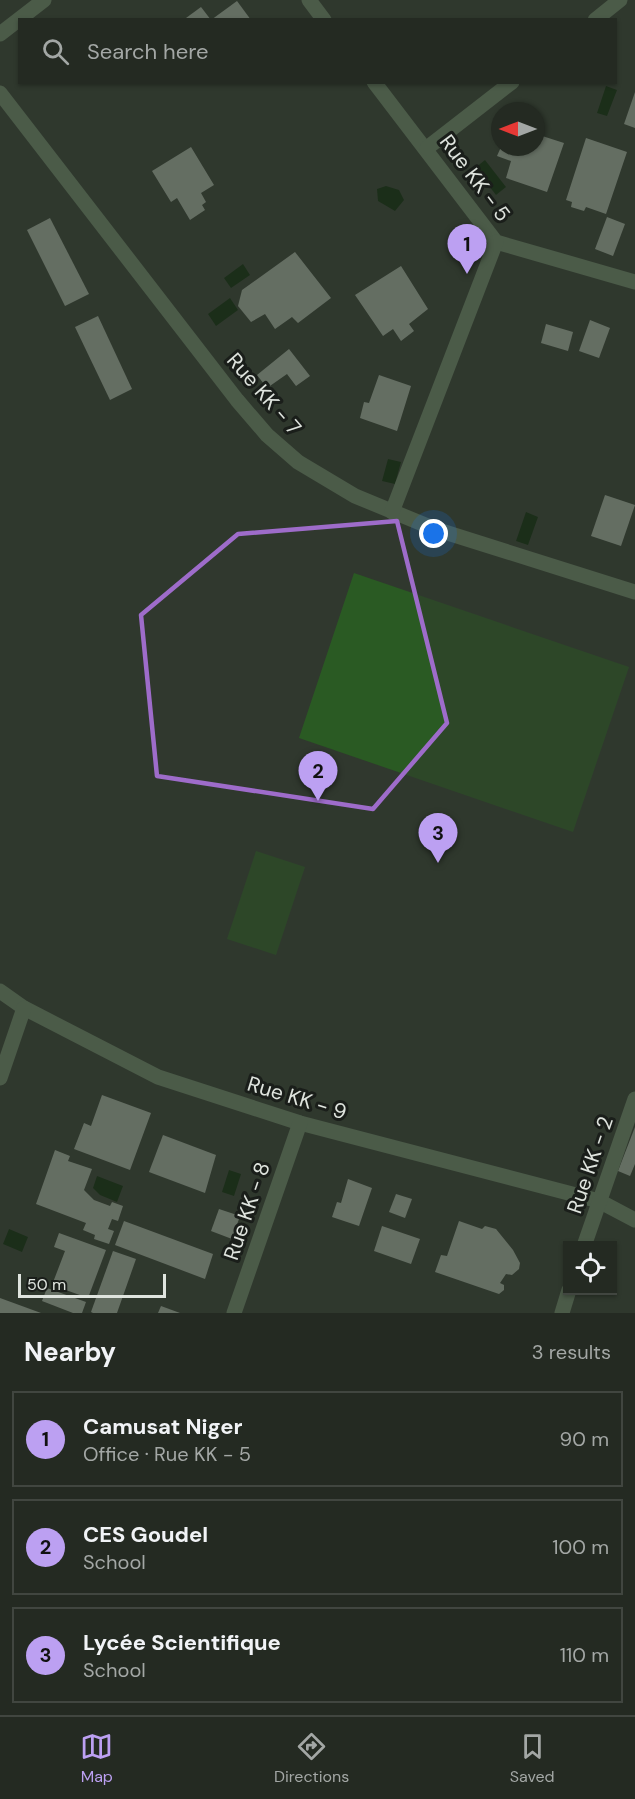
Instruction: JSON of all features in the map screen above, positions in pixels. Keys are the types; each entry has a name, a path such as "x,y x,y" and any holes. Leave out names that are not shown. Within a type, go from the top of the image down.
{"street":[{"path":"21,18 44,0"},
{"path":"309,0 322,18"},
{"path":"598,18 620,0"},
{"path":"0,34 18,20"},
{"name":"Rue KK - 5","path":"376,84 496,242 635,282"},
{"path":"426,148 509,84"},
{"name":"Rue KK - 7","path":"0,93 237,400 267,435 298,462 355,496 435,529 635,592"},
{"path":"392,512 496,242"},
{"name":"Rue KK - 9","path":"0,991 24,1008 158,1077 300,1123 599,1201 635,1220"},
{"path":"0,1078 24,1008"},
{"name":"Rue KK - 2","path":"585,1241 635,1099"},
{"name":"Rue KK - 8","path":"234,1313 300,1123"},
{"path":"562,1313 567,1295"}],"highlighted area":[{"path":"397,521 447,723 373,809 157,776 141,615 238,534"}],"shaded area":[{"path":"606,86 617,90 607,116 597,113"},
{"path":"485,160 506,187 496,195 475,168"},
{"path":"386,186 399,190 404,200 395,211 378,201 377,189"},
{"path":"243,264 250,275 231,288 224,278"},
{"path":"230,298 238,310 216,326 208,314"},
{"path":"388,459 401,462 395,484 382,481"},
{"path":"526,512 538,517 528,545 516,541"},
{"path":"354,573 629,667 573,832 299,738"},
{"path":"256,851 305,867 276,955 227,939"},
{"path":"229,1170 241,1174 234,1196 222,1192"},
{"path":"97,1176 123,1186 117,1202 100,1195 93,1188"},
{"path":"9,1229 28,1237 22,1252 3,1244"}],"building":[{"path":"237,1 250,18 214,18"},
{"path":"201,7 209,18 186,18"},
{"path":"635,92 635,128 624,124"},
{"path":"545,137 564,143 547,192 506,178 511,161 497,156 545,156"},
{"path":"586,138 627,152 606,214 586,207 584,211 571,207 572,202 566,200"},
{"path":"191,147 214,185 201,193 206,202 202,205 205,210 190,220 177,198 171,202 152,171"},
{"path":"607,217 625,224 613,256 595,249"},
{"path":"50,218 89,294 65,306 27,230"},
{"path":"295,252 331,298 298,323 292,317 275,329 265,314 251,322 238,306 242,290"},
{"path":"401,266 428,309 409,324 414,331 401,341 393,329 383,336 355,295"},
{"path":"98,316 132,389 110,400 75,327"},
{"path":"590,320 610,328 599,358 579,351"},
{"path":"546,324 573,332 568,351 541,343"},
{"path":"289,349 310,376 296,386 287,374 267,388 257,375"},
{"path":"379,375 411,386 397,431 360,418 364,402 369,403"},
{"path":"605,495 635,505 621,546 591,536"},
{"path":"102,1095 151,1113 130,1170 74,1149 84,1123 91,1126"},
{"path":"635,1127 635,1164 630,1176 618,1171"},
{"path":"163,1135 216,1155 205,1193 149,1172"},
{"path":"55,1150 70,1156 68,1161 92,1169 84,1190 94,1200 110,1206 112,1202 123,1206 118,1221 112,1219 108,1229 114,1231 109,1244 94,1239 95,1235 83,1230 86,1223 36,1204"},
{"path":"348,1179 372,1188 359,1226 332,1217 337,1202 341,1203"},
{"path":"396,1194 412,1199 405,1218 389,1212"},
{"path":"219,1209 240,1216 232,1239 211,1231"},
{"path":"124,1221 213,1254 205,1279 115,1245"},
{"path":"459,1221 482,1229 485,1226 496,1229 513,1250 520,1263 519,1269 512,1275 506,1274 500,1283 504,1285 504,1290 499,1294 435,1272 441,1255 447,1256"},
{"path":"382,1226 420,1239 411,1264 374,1251"},
{"path":"59,1233 106,1250 88,1298 52,1285 65,1251 54,1247"},
{"path":"113,1251 136,1259 117,1313 93,1313 91,1312"},
{"path":"47,1288 86,1302 82,1313 73,1313 42,1301"},
{"path":"0,1298 41,1313 0,1313"},
{"path":"161,1306 180,1313 158,1313"}],"place":[{"name":"Camusat Niger","path":"467,274"},
{"name":"CES Goudel","path":"318,801"},
{"name":"Lycée Scientifique","path":"438,863"}]}
